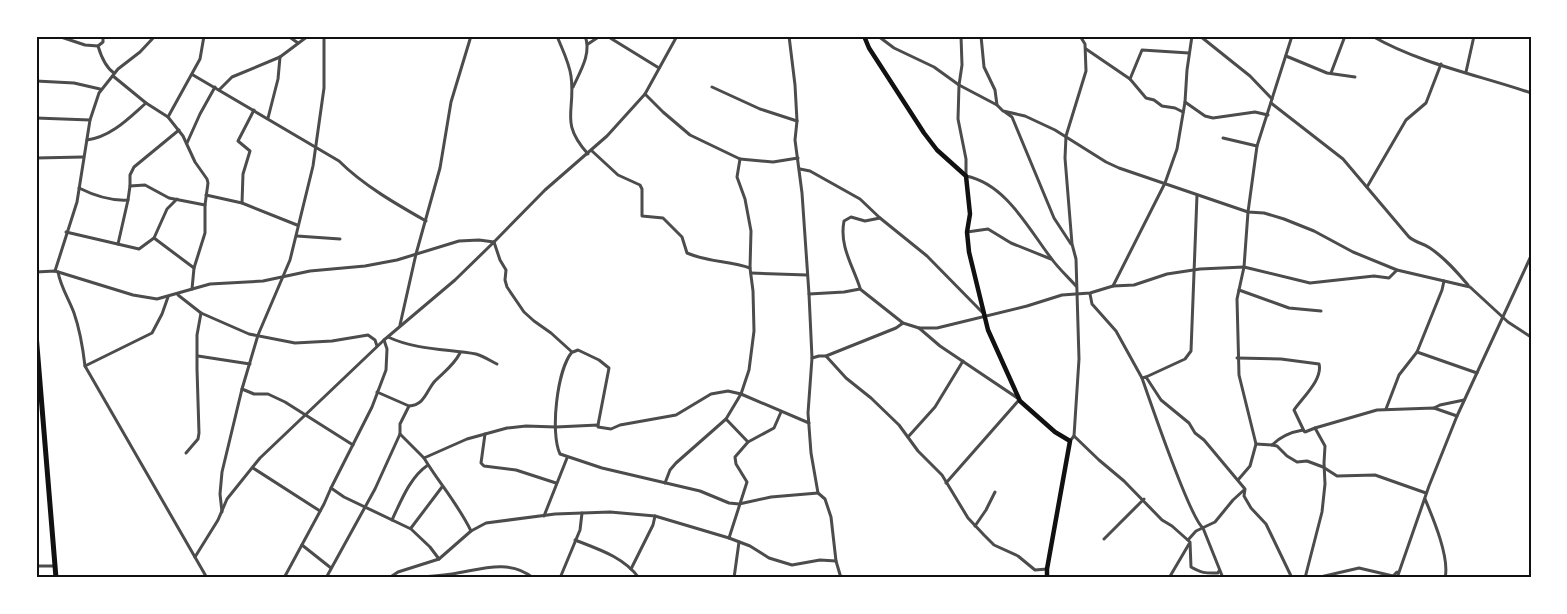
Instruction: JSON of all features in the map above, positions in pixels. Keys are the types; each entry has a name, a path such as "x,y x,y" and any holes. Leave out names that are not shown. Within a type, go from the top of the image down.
{"highway":[{"path":"36,334 56,578"}],"main road":[{"path":"864,36 869,48 924,134 937,150 966,176 969,252 987,317 988,330 1019,400 1055,432 1072,439 1047,578"}],"street":[{"path":"58,36 85,45 98,46 103,42 103,36"},
{"path":"155,36 140,52 113,74 100,90 90,120 77,202 66,232 56,272 61,288 74,312 85,366 207,578"},
{"path":"168,117 200,59 204,37 197,36"},
{"path":"288,36 298,43"},
{"path":"219,90 232,77 280,57 308,36"},
{"path":"222,512 220,494 222,472 242,388 258,335 297,236 297,225 313,166 324,88 324,36"},
{"path":"400,327 416,254 440,168 451,102 471,36"},
{"path":"557,36 569,66 573,89 571,129 588,154"},
{"path":"573,89 584,62 588,44 585,36"},
{"path":"588,44 600,36"},
{"path":"607,36 659,68"},
{"path":"195,557 222,512 226,499 260,458 377,346 455,280 545,190 592,151 645,94 677,38 671,36"},
{"path":"789,36 797,122 795,140 800,169 812,358 809,385 811,453 818,493 825,499 831,517 836,561 841,578"},
{"path":"878,36 894,48 934,67 959,85 997,105 1012,117 1054,218 1072,244"},
{"path":"961,36 962,65 958,119 966,159 966,176 979,178 1002,196 1076,286"},
{"path":"981,36 984,67 994,90 997,105"},
{"path":"1080,36 1085,44 1087,61 1084,81 1066,136 1065,171 1072,244 1076,259 1079,359 1072,439 1144,500 1162,520 1189,541 1191,567 1203,573 1211,574 1219,571"},
{"path":"1085,44 1087,36"},
{"path":"1113,286 1165,183 1177,149 1192,36"},
{"path":"1200,36 1250,76 1272,101 1343,159 1409,237 1418,243 1427,245 1438,254 1503,317 1531,337"},
{"path":"1238,480 1250,466 1256,444 1241,390 1237,358 1236,320 1244,267 1248,212 1257,146 1292,36"},
{"path":"1331,74 1345,36"},
{"path":"1372,36 1388,45 1531,93"},
{"path":"1466,72 1474,36"},
{"path":"98,46 105,63 113,74 146,103 168,117 179,130 195,162 207,179 204,239 194,268 192,289"},
{"path":"1086,49 1130,79 1146,98 1162,106 1183,112"},
{"path":"1130,79 1142,50 1189,53"},
{"path":"1286,56 1315,70 1355,77"},
{"path":"268,118 278,79 280,57"},
{"path":"1367,187 1406,120 1426,103 1441,64"},
{"path":"193,75 339,161 386,197 426,221"},
{"path":"36,81 74,83 100,90"},
{"path":"187,143 215,87"},
{"path":"712,87 760,110 797,122"},
{"path":"645,94 690,135 740,159 773,162 798,159"},
{"path":"1185,102 1213,118 1255,112 1268,115"},
{"path":"86,140 110,132 146,103"},
{"path":"242,203 243,174 250,151 238,141 254,110"},
{"path":"1003,111 1025,116 1066,136 1106,162 1141,176 1248,212 1264,213 1284,219 1314,231 1361,256 1397,270 1470,287"},
{"path":"36,118 90,120"},
{"path":"118,244 128,200 130,175 134,167 179,130"},
{"path":"1223,138 1257,146"},
{"path":"592,151 618,175 640,185 642,216 663,218 682,237 687,253 751,271 807,275"},
{"path":"36,158 83,157"},
{"path":"665,483 670,470 676,463 726,419 741,394 749,370 754,331 750,221 737,177 740,159"},
{"path":"800,169 810,171 860,199 927,256 962,293 974,301 987,317"},
{"path":"130,186 145,185 169,198 205,205"},
{"path":"79,188 117,200 128,200"},
{"path":"206,195 242,203 297,225"},
{"path":"1144,378 1190,355 1197,195"},
{"path":"66,232 137,250 154,238 167,209 178,198"},
{"path":"880,218 865,221 851,217 844,221 844,249 850,259 860,289 903,323 919,328 932,329 987,317 1062,295 1090,293 1113,286 1134,285 1167,274 1193,270 1244,267 1310,282 1374,276 1388,278 1397,270"},
{"path":"967,232 988,229 1011,243 1052,259"},
{"path":"297,236 340,239"},
{"path":"154,238 194,268"},
{"path":"36,272 56,272 143,298 158,299 210,284 263,281 310,271 365,266 459,241 494,242"},
{"path":"494,242 506,270 507,287 513,296 534,321 572,352"},
{"path":"1397,578 1425,495 1457,416 1531,256"},
{"path":"1386,409 1399,375 1417,352 1444,281"},
{"path":"808,294 860,289"},
{"path":"1239,290 1289,308 1321,311"},
{"path":"1090,293 1092,304 1116,331 1144,378 1161,400 1189,423 1195,433 1204,440 1245,489 1244,496 1251,508 1266,524 1292,578"},
{"path":"178,294 201,313 249,334 295,343 332,341 368,335 375,340 377,346"},
{"path":"85,366 152,333 162,315 168,297"},
{"path":"186,453 199,436 197,356 201,313"},
{"path":"812,358 826,356 896,328 903,323"},
{"path":"919,328 940,346 1019,400 946,483"},
{"path":"388,337 429,349 477,354 497,364"},
{"path":"284,578 353,445 383,378 387,360 384,340"},
{"path":"598,425 609,368 599,360 578,350 572,352 565,366 560,387 556,427 558,452 567,458 700,491 729,503 739,504 771,497 818,493"},
{"path":"1417,352 1477,373"},
{"path":"377,392 409,406 419,403 426,397 435,381 456,363 460,353"},
{"path":"197,356 250,364"},
{"path":"826,356 846,378 899,425 946,483 975,526 994,544 1018,555 1035,570 1047,569"},
{"path":"1237,358 1281,359 1319,364 1317,377 1294,410 1305,432"},
{"path":"908,437 935,407 963,361"},
{"path":"1144,378 1184,489 1223,578"},
{"path":"242,388 254,394 268,394 307,414 353,445"},
{"path":"424,458 467,438 526,426 598,425 598,427 610,429 620,425 660,419 676,415 717,392 728,391 741,394 809,423"},
{"path":"1434,408 1464,400"},
{"path":"326,578 366,507 400,434 400,424 409,406"},
{"path":"1272,444 1292,432 1303,430 1305,432 1368,411 1434,408 1457,416"},
{"path":"729,538 747,482 736,464 735,457 748,442 774,428 781,412"},
{"path":"726,419 748,442"},
{"path":"1305,578 1322,512 1326,470 1325,446 1315,428"},
{"path":"400,434 424,458 442,487 454,499 471,531"},
{"path":"485,434 481,463 484,466 516,470 556,483"},
{"path":"1256,444 1272,444 1297,462 1306,461 1339,477 1375,475 1425,495"},
{"path":"544,516 567,458"},
{"path":"392,520 414,480 428,465"},
{"path":"254,468 320,511"},
{"path":"411,529 442,487"},
{"path":"330,488 411,529 439,559"},
{"path":"1169,578 1196,531 1218,520 1226,507 1245,489"},
{"path":"975,526 995,492"},
{"path":"1425,495 1439,539 1446,577 1451,578"},
{"path":"1104,538 1144,500"},
{"path":"389,578 439,559 471,531 494,520 582,513 610,512 655,516 729,538 769,558 792,565 820,560 836,561"},
{"path":"560,578 580,530 582,513"},
{"path":"631,569 653,525 655,516"},
{"path":"575,540 608,552 639,578"},
{"path":"734,578 739,542"},
{"path":"302,545 331,568"},
{"path":"36,566 56,566"},
{"path":"410,578 454,574 497,566 525,572 532,578"},
{"path":"1316,578 1359,568 1393,576 1399,572"}]}
